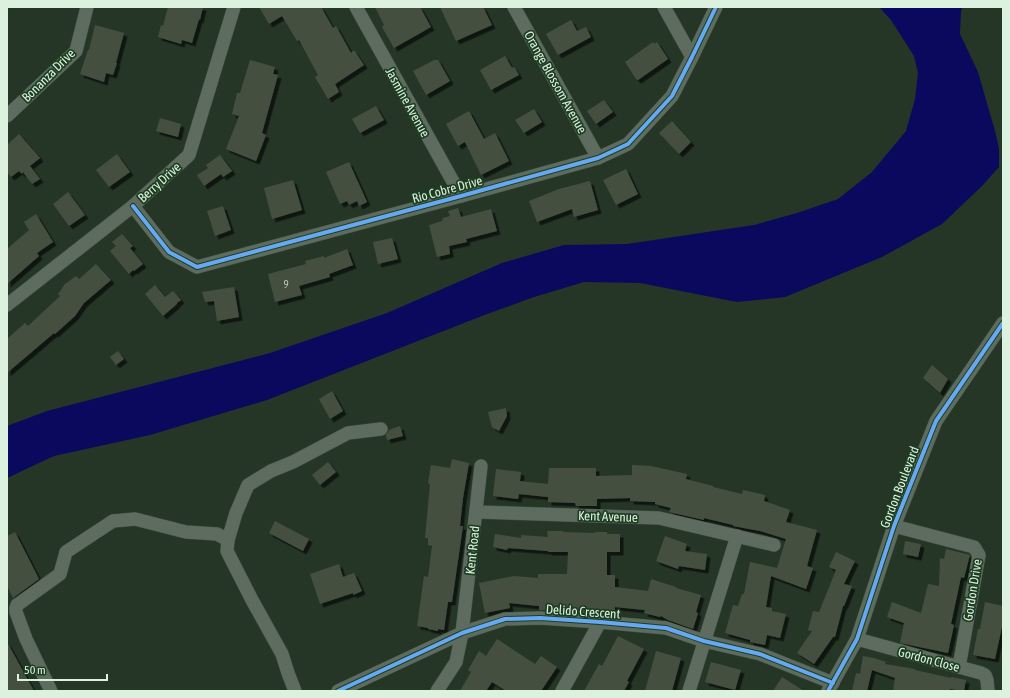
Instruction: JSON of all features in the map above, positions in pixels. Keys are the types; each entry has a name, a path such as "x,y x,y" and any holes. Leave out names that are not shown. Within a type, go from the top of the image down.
{"street":[{"name":"Bonanza Drive","path":"7,116 76,51 87,7"},
{"name":"Berry Drive","path":"7,304 133,206 190,155 234,7"},
{"name":"Jasmine Avenue","path":"356,7 461,196"},
{"name":"Orange Blossom Avenue","path":"514,7 598,158"},
{"path":"664,7 692,57"},
{"name":"Rio Cobre Drive","path":"133,206 169,252 197,267 598,158 628,144 672,96 716,7"},
{"name":"Gordon Boulevard","path":"830,687 857,639 894,526 936,421 1003,323"},
{"path":"295,691 282,654 227,551 228,540 236,513 248,485 271,471 293,462 348,433 381,429"},
{"name":"Kent Road","path":"437,691 456,662 462,633 481,466"},
{"name":"Kent Avenue","path":"476,512 659,518 774,545"},
{"path":"51,691 26,639 16,612 16,608 17,605 60,574 66,552 113,521 135,519 186,532 217,534 228,540"},
{"name":"Gordon Drive","path":"894,526 974,547 980,555 959,667"},
{"path":"689,691 737,536"},
{"name":"Delido Crescent","path":"338,691 462,633 505,619 540,618 666,628 704,641 760,654 830,687"},
{"path":"562,691 600,622"},
{"name":"Gordon Close","path":"857,639 981,673 985,675 987,680 988,691"}],"shaded area":[{"path":"879,7 963,7 961,11 960,34 978,72 999,149 999,167 982,186 942,224 882,257 785,297 737,302 640,283 584,282 534,297 487,314 267,400 150,435 54,456 7,478 7,426 47,411 270,353 387,313 502,263 564,245 627,244 754,225 797,213 838,199 872,172 906,131 915,99 918,73 914,56 891,20"}],"building":[{"path":"168,7 203,7 192,43 182,40 181,44 158,37 161,25 163,26"},
{"path":"259,7 321,7 333,28 336,26 351,53 354,50 364,65 335,84 339,92 328,99 315,77 318,75 299,40 297,41 282,16 269,24"},
{"path":"375,7 420,7 431,27 394,48 382,27 384,25"},
{"path":"440,7 483,7 492,25 456,41"},
{"path":"571,20 577,31 586,27 591,37 558,55 546,34"},
{"path":"95,25 124,33 113,75 106,73 104,82 80,74 89,50"},
{"path":"653,42 654,44 657,42 668,59 638,80 625,62"},
{"path":"505,56 512,68 514,67 519,75 491,90 480,70"},
{"path":"250,60 275,67 273,74 278,75 262,133 266,135 256,161 226,149 239,116 232,114 237,93 240,93"},
{"path":"434,60 438,60 450,81 426,95 413,71"},
{"path":"604,100 613,112 596,124 587,111"},
{"path":"376,106 384,120 360,133 352,119"},
{"path":"534,109 542,122 524,133 515,120"},
{"path":"469,111 484,139 495,133 509,161 481,175 465,142 458,146 446,124"},
{"path":"160,118 181,124 178,137 156,131"},
{"path":"672,121 691,142 679,154 659,133"},
{"path":"19,134 40,158 30,166 40,179 32,184 23,172 22,174 19,171 11,177 7,172 7,145"},
{"path":"117,154 130,172 109,187 96,170"},
{"path":"220,155 232,171 223,177 221,174 204,186 197,175 208,168 206,165"},
{"path":"349,162 367,202 359,206 357,201 349,205 347,201 340,204 326,172"},
{"path":"626,169 638,194 616,205 603,180"},
{"path":"293,180 302,210 272,219 264,188"},
{"path":"590,181 598,210 574,217 572,209 537,222 529,201 559,189"},
{"path":"68,192 85,215 69,226 53,204"},
{"path":"223,206 231,230 215,236 207,211"},
{"path":"458,208 461,217 491,209 497,231 466,239 467,242 449,246 450,254 437,257 429,225 442,221 443,218 450,216 448,211"},
{"path":"36,214 53,242 37,253 39,256 7,284 7,249 29,230 24,222"},
{"path":"122,234 133,246 130,248 143,264 129,274 110,251 116,246 112,242"},
{"path":"392,238 398,259 378,264 373,242"},
{"path":"347,249 353,265 329,274 330,277 299,286 302,295 275,302 268,274 306,264 305,261 324,256 324,258"},
{"path":"96,264 111,280 84,303 75,316 55,334 54,333 7,373 7,339 25,323 28,326 60,296 58,294 65,284 76,276 79,279"},
{"path":"155,285 165,297 173,291 181,300 163,316 145,294"},
{"path":"234,287 239,317 217,321 214,301 205,302 202,292"},
{"path":"118,351 124,359 116,365 110,357"},
{"path":"932,365 948,379 940,393 923,378"},
{"path":"332,391 343,411 330,419 319,399"},
{"path":"506,408 507,416 499,431 492,427 488,412"},
{"path":"400,426 403,436 387,440 386,435 389,430"},
{"path":"452,459 469,463 463,498 460,526 463,526 452,602 448,602 444,630 438,629 438,631 417,626 424,576 428,577 432,546 428,545 428,538 425,538 430,484 428,483 431,465 450,468"},
{"path":"328,462 336,472 320,485 312,475"},
{"path":"632,465 651,466 687,474 686,479 742,494 743,490 765,495 764,501 790,510 786,522 817,530 807,566 813,568 806,589 771,576 766,607 772,608 772,611 786,614 780,638 767,635 765,645 750,642 750,640 725,633 733,605 738,606 742,594 744,594 750,562 777,568 786,539 760,531 733,526 704,518 704,520 669,512 671,508 655,504 655,502 630,501 630,498 597,499 597,506 576,506 575,503 548,502 548,497 519,494 518,499 493,496 496,469 521,472 520,481 548,484 549,468 596,468 596,476 632,475"},
{"path":"275,521 309,539 303,551 269,533"},
{"path":"547,531 607,532 607,534 620,534 620,552 607,552 607,575 615,575 615,587 648,591 651,579 701,595 696,612 698,613 693,629 661,616 644,613 645,610 615,607 615,612 582,613 539,610 539,606 509,603 510,608 485,613 479,583 514,576 538,578 538,574 567,574 568,552 548,552 508,548 507,550 493,547 495,534 521,538 521,535 548,537"},
{"path":"15,532 39,579 13,598 7,586 7,536"},
{"path":"665,536 687,544 685,551 707,554 705,570 679,566 678,569 656,561"},
{"path":"905,541 921,544 918,557 903,554"},
{"path":"946,549 970,555 964,578 961,577 951,624 954,625 948,653 900,643 904,623 887,617 892,602 921,613 928,584 939,586 940,558 944,559"},
{"path":"836,552 855,561 844,584 852,586 843,606 835,637 833,637 814,664 797,653 812,631 808,630 813,611 819,612 836,570 829,567"},
{"path":"339,564 343,577 354,573 362,591 320,604 310,574"},
{"path":"985,602 1003,606 1003,622 995,659 973,655"},
{"path":"618,636 644,649 627,681 629,682 624,691 584,691 599,664 602,666"},
{"path":"497,639 535,664 541,656 557,667 541,691 506,691 492,682 486,691 460,691 471,672 468,670 479,651 486,656"},
{"path":"7,642 34,691 7,691"},
{"path":"656,651 681,658 672,691 645,691"},
{"path":"863,656 886,662 885,664 966,680 964,691 950,689 950,691 893,691 895,678 872,670 867,691 852,691 856,673 860,674"},
{"path":"711,662 741,670 735,690 705,682"},
{"path":"782,677 804,691 773,691"}],"cycle path":[{"path":"133,206 169,252 197,267 598,158 628,144 672,96 716,7"},
{"path":"828,691 857,639 894,526 936,421 1003,323"},
{"path":"338,691 462,633 505,619 540,618 666,628 704,641 760,654 833,683"}]}
